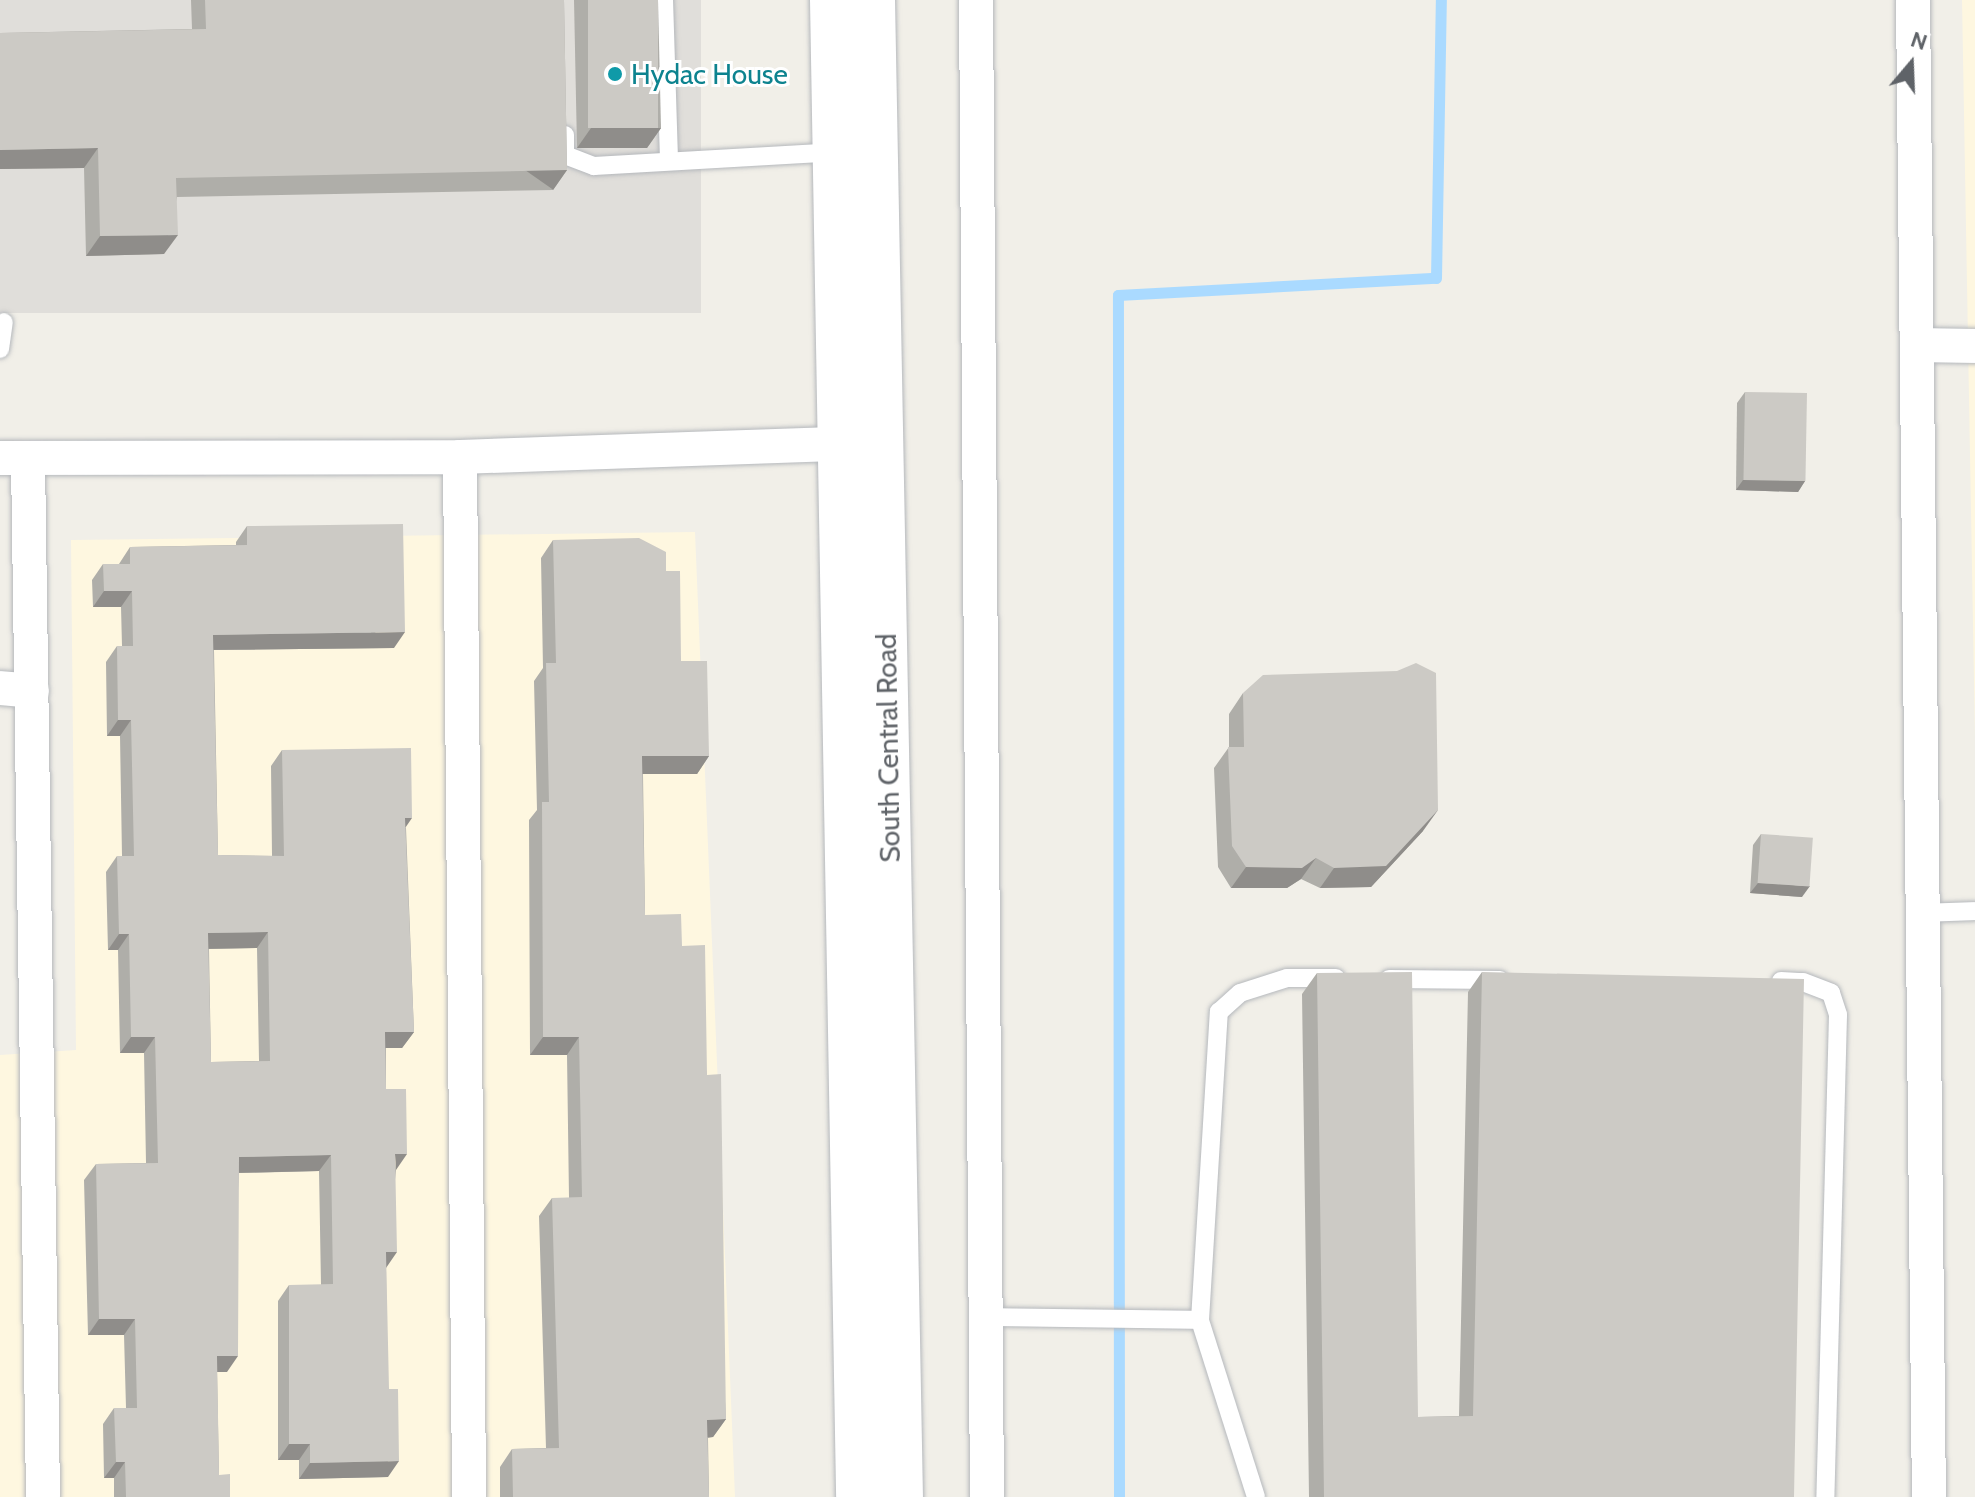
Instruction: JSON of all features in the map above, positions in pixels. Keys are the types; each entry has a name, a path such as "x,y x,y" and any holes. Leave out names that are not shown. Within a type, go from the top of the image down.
{"main road":[{"name":"South Central Road","path":"832,0 834,152 860,443 901,1497"},
{"name":"South Central Road","path":"858,1497 860,443 873,0"}],"street":[{"path":"976,0 987,1497"},
{"path":"1913,0 1929,1497"},
{"path":"1918,345 1975,346"},
{"path":"43,1497 16,689 14,459 460,457 860,443"},
{"path":"460,457 469,1497"}],"lane":[{"path":"664,0 669,161"},
{"path":"564,108 565,155 576,162 669,161 834,152"},
{"path":"0,349 4,322"},
{"path":"1923,913 1975,911"},
{"path":"1256,1497 1200,1320 1219,1012 1240,993 1287,978 1521,980"},
{"path":"1756,981 1803,982 1831,993 1838,1015 1825,1497"},
{"path":"986,1317 1136,1316 1200,1320"}],"shaded area":[{"path":"0,0 701,0 701,313 0,313"},
{"path":"1962,0 1975,0 1975,738"},
{"path":"695,532 735,1497 0,1497 0,1055 76,1050 71,540"}],"building":[{"path":"205,0 564,0 567,170 176,178 178,235 100,236 98,148 0,150 0,33 206,29"},
{"name":"Hydac House","path":"588,0 658,0 658,128 588,128"},
{"path":"1745,392 1807,393 1805,481 1743,480"},
{"path":"403,524 405,632 213,635 218,855 284,856 282,750 411,748 412,818 405,818 414,1032 385,1032 386,1089 406,1089 407,1154 395,1154 397,1252 386,1252 389,1389 398,1389 399,1461 310,1463 310,1444 289,1444 289,1285 333,1284 331,1155 239,1157 238,1356 217,1356 219,1475 230,1474 230,1497 126,1497 125,1462 116,1462 114,1408 137,1408 135,1319 99,1319 96,1164 158,1163 155,1037 131,1037 129,934 119,934 117,856 134,856 131,720 118,720 117,646 133,646 132,591 104,591 103,564 130,564 130,547 247,545 247,526","holes":["268,932 270,1061 211,1062 208,933"]},
{"path":"639,538 666,552 666,571 680,571 681,661 707,661 709,756 642,756 645,915 681,914 682,946 705,945 707,1075 721,1074 726,1419 707,1420 709,1497 513,1497 512,1449 559,1448 552,1198 582,1197 579,1037 543,1037 542,802 549,802 546,663 556,663 553,540"},
{"path":"1416,663 1436,673 1438,810 1386,866 1334,868 1316,858 1302,868 1246,867 1232,846 1228,747 1244,747 1243,693 1263,675 1397,671"},
{"path":"1761,834 1813,838 1809,887 1758,883"},
{"path":"1412,972 1418,1417 1473,1416 1482,972 1804,979 1794,1497 1324,1497 1317,973"}],"waterway":[{"path":"1119,1497 1118,295 1436,278 1441,0"}],"place":[{"name":"Hydac House","path":"615,74"}]}
